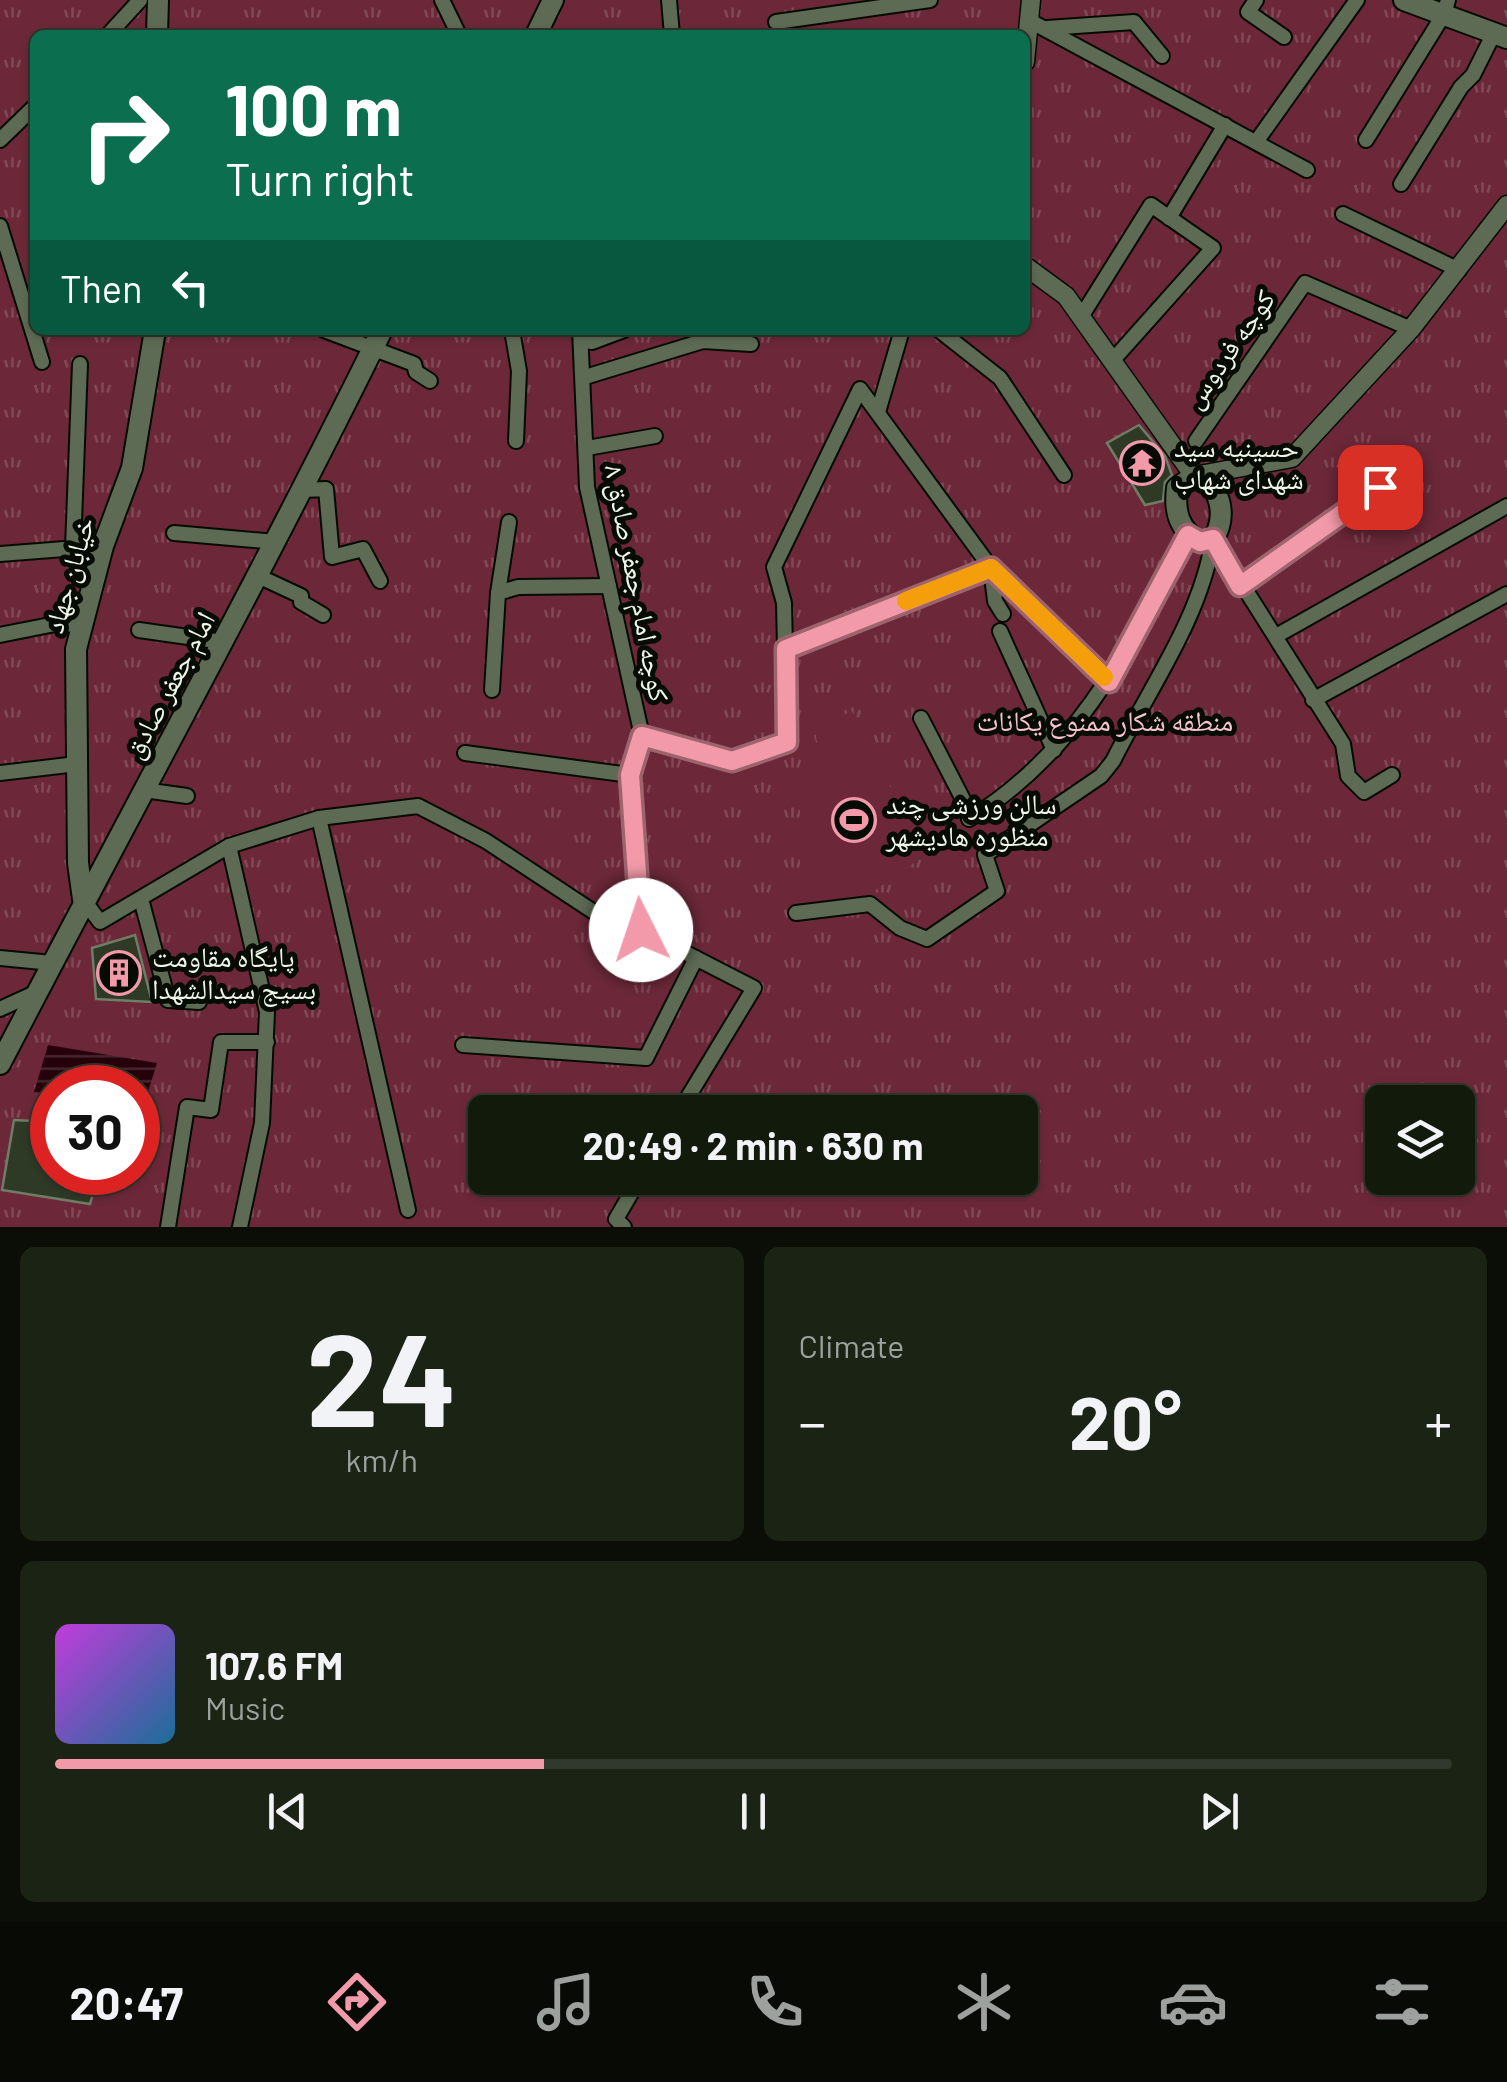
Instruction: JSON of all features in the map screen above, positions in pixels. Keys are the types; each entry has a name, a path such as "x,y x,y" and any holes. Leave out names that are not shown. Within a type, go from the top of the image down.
{"main road":[{"path":"157,30 158,0"},
{"path":"538,30 553,0"},
{"path":"1404,0 1446,7 1500,36"},
{"name":"خیابان جهاد","path":"83,898 78,863 76,649 103,546 132,468 155,335"},
{"name":"امام جعفر صادق","path":"0,1064 83,898 276,542 378,339"},
{"path":"1194,476 1206,478 1219,501 1221,528 1213,539 1200,542 1188,535 1178,520 1176,488 1194,476"}],"street":[{"path":"113,30 140,0"},
{"path":"442,0 457,30"},
{"path":"669,0 672,30"},
{"path":"776,22 817,20 827,12 930,0"},
{"path":"1030,0 1038,24 1030,47"},
{"path":"1256,0 1248,12 1284,37"},
{"path":"1256,142 1357,0"},
{"path":"1366,140 1446,7"},
{"path":"1038,24 1134,22 1162,56"},
{"path":"1038,24 1308,170"},
{"path":"1401,184 1460,87 1500,36"},
{"path":"0,140 30,111"},
{"path":"1169,218 1225,125"},
{"path":"1081,317 1151,205 1213,248 1113,360"},
{"path":"1030,270 1066,296 1194,476 1292,458 1411,330 1507,205"},
{"path":"1343,214 1460,270"},
{"path":"0,226 30,323"},
{"name":"کوچه فردوس","path":"1196,441 1305,283 1411,330"},
{"path":"34,335 42,362"},
{"path":"513,335 519,371 516,440"},
{"path":"581,335 592,342 611,335"},
{"name":"کوچه امام جعفر صادق ۸","path":"581,335 588,487 642,736 630,775 641,930"},
{"path":"878,412 901,335"},
{"path":"945,335 1000,378 1064,476"},
{"path":"378,339 414,364 416,372 430,382"},
{"path":"585,377 704,341 751,344"},
{"path":"73,548 80,364"},
{"path":"642,736 732,761 787,742 784,603 774,567 860,389 991,568 1109,682"},
{"path":"586,448 655,436"},
{"path":"1240,586 1408,467"},
{"path":"303,490 326,490 332,557 363,549 380,581"},
{"path":"1276,636 1507,506"},
{"path":"492,690 498,593 509,522"},
{"path":"174,533 276,542"},
{"path":"921,718 970,818 1054,750 1109,682 1188,535"},
{"path":"1213,539 1342,744 1348,776 1364,792 1392,774"},
{"path":"796,914 870,904 900,928 926,939 997,892 985,855 1101,776 1185,624 1210,564 1213,539"},
{"path":"0,554 103,546"},
{"path":"991,568 994,601 1003,614"},
{"path":"258,576 301,596 300,602 323,615"},
{"path":"498,593 518,587 609,586"},
{"path":"1312,700 1507,594"},
{"path":"0,635 55,624 82,625"},
{"path":"138,630 222,642"},
{"path":"1000,630 1054,750"},
{"path":"465,753 630,775"},
{"path":"0,773 77,764"},
{"path":"144,790 188,796"},
{"path":"83,898 100,922 229,846 319,818 418,806 486,842 612,924 641,930 754,988 689,1095"},
{"path":"319,818 408,1210"},
{"path":"229,846 267,1012 262,1123 240,1227"},
{"path":"141,899 168,1000 199,1002"},
{"path":"0,958 52,963"},
{"path":"463,1044 646,1058 696,958"},
{"path":"0,1010 38,992"},
{"path":"168,1227 186,1107 211,1110 221,1042 266,1042"},
{"path":"618,1224 632,1195"}],"lane":[{"path":"786,649 991,568"}],"green space":[{"name":"منطقه شکار ممنوع یکانات","path":"0,0 1507,0 1507,1227 0,1227"},
{"name":"سالن ورزشی چند منظوره هادیشهر","path":"852,711 925,855 853,906 800,903 800,785 822,775 815,730"}],"shaded area":[{"path":"48,1045 157,1063 156,1065 42,1065"}],"building":[{"name":"حسینیه سید شهدای شهاب","path":"1139,425 1165,456 1172,475 1165,482 1163,501 1145,505 1107,443"},
{"name":"پایگاه مقاومت بسیج سیدالشهدا","path":"135,935 152,1002 96,999 92,948"},
{"path":"14,1120 30,1121 30,1194 2,1190"},
{"path":"33,1195 93,1195 90,1204"}],"slow traffic":[{"path":"906,601 991,568 1104,677"}],"place":[{"name":"حسینیه سید شهدای شهاب","path":"1142,463"},
{"name":"سالن ورزشی چند منظوره هادیشهر","path":"854,820"},
{"name":"پایگاه مقاومت بسیج سیدالشهدا","path":"119,973"}],"route":[{"path":"641,930 630,775 642,736 732,761 787,742 786,649 991,568 1109,682 1188,535 1200,542 1213,539 1240,586 1380,487"}]}
